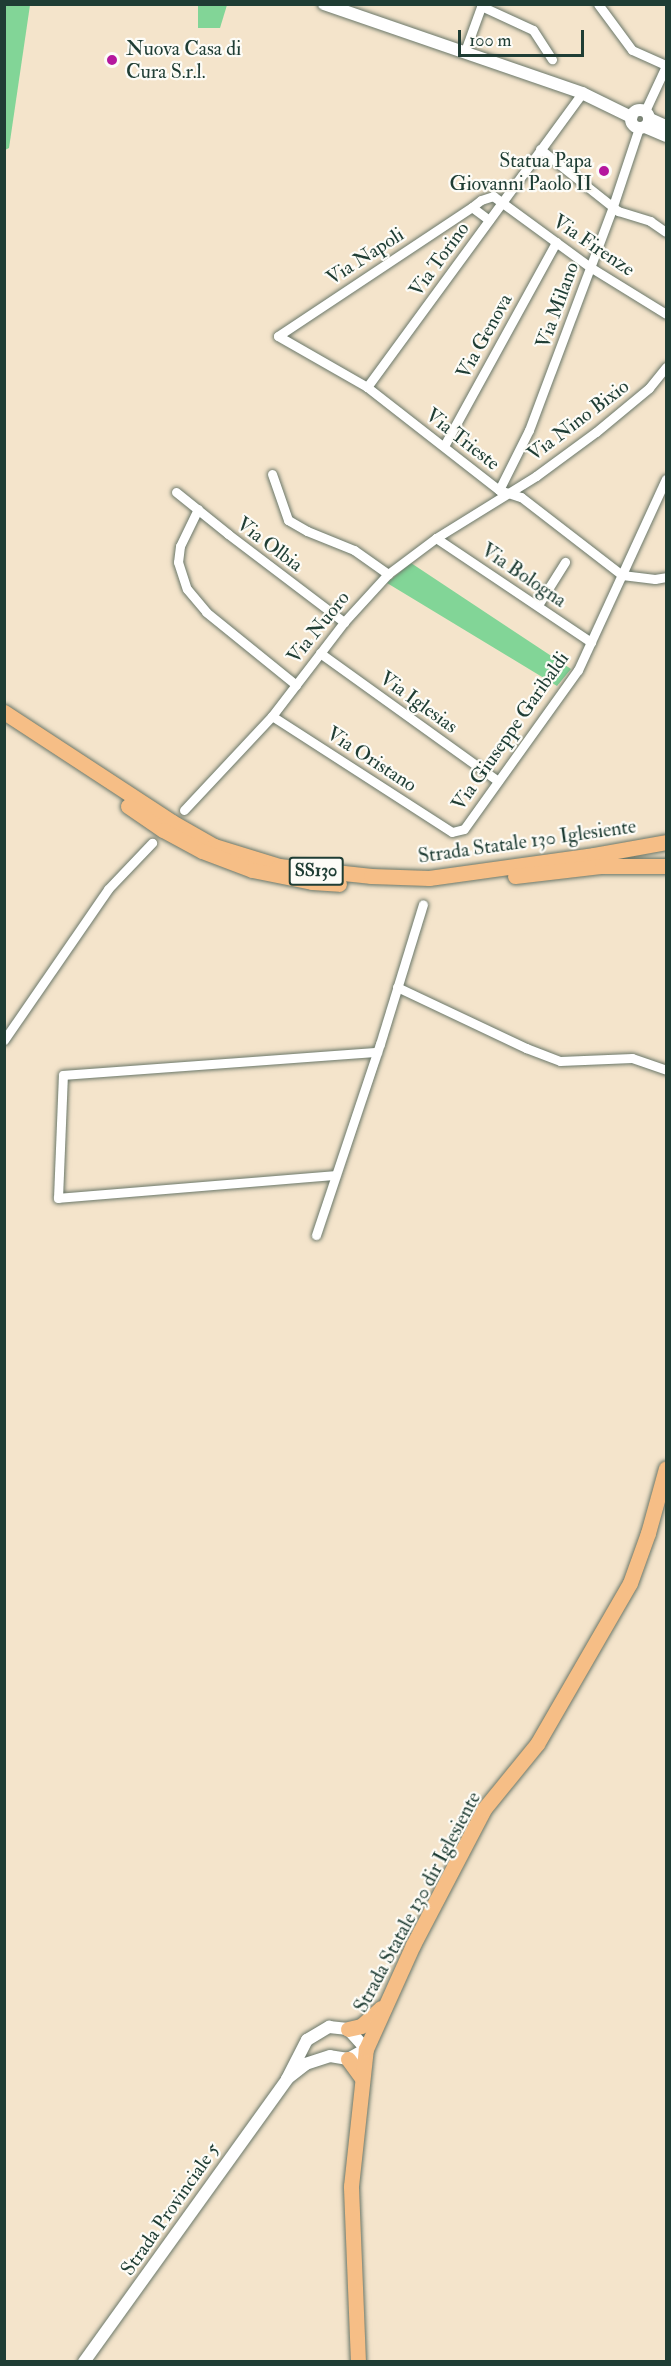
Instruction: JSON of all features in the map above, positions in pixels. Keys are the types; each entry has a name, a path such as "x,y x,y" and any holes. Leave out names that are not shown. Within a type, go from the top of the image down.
{"main road":[{"name":"Strada Statale 130 Iglesiente","path":"4,712 172,822 214,846 279,866 371,876 429,878 594,855 666,842"},
{"name":"Strada Statale 130 Iglesiente","path":"4,721 163,831 202,851 252,870 312,882 428,887 602,866 666,866"},
{"name":"Strada Statale 130 dir Iglesiente","path":"358,2361 351,2186 366,2049 384,2006 484,1809 537,1744 630,1583 648,1533 666,1468"},
{"path":"348,2029 361,2026 384,2006"},
{"path":"348,2059 362,2078"}],"street":[{"path":"324,4 582,93 631,117 636,111 645,121 666,136"},
{"path":"598,4 632,50 666,66"},
{"path":"465,51 482,5 533,30 552,59"},
{"name":"Via Milano","path":"502,492 530,430 666,66"},
{"name":"Via Torino","path":"366,387 582,93"},
{"path":"645,121 666,126"},
{"path":"540,149 618,211 650,221 666,232"},
{"name":"Via Napoli","path":"278,336 481,200 493,196 503,202"},
{"name":"Via Firenze","path":"503,202 590,267 666,314"},
{"path":"472,207 489,220"},
{"name":"Via Genova","path":"444,446 556,242"},
{"name":"Via Trieste","path":"278,336 366,387 502,492 521,498 622,575"},
{"name":"Via Nino Bixio","path":"502,492 536,476 596,432 649,388 666,367"},
{"path":"272,474 288,520 307,531 354,550 388,574"},
{"name":"Via Giuseppe Garibaldi","path":"452,832 464,829 578,670 666,479"},
{"name":"Via Olbia","path":"177,492 344,622"},
{"name":"Via Nuoro","path":"184,810 272,716 344,622 388,574 502,492"},
{"path":"198,509 180,546 178,562 187,589 206,612 296,685"},
{"name":"Via Bologna","path":"436,538 591,642"},
{"path":"538,605 565,562"},
{"path":"622,575 655,579 666,577"},
{"name":"Via Iglesias","path":"320,653 498,781"},
{"name":"Via Oristano","path":"272,716 452,832"},
{"path":"4,1040 108,889 152,843"},
{"path":"316,1235 423,904"},
{"path":"397,987 526,1048 560,1061 632,1058 666,1070"},
{"path":"335,1175 58,1198 63,1075 377,1052"},
{"path":"329,2026 348,2029 366,2049 348,2059 330,2056 306,2064 287,2079 308,2040 329,2026"},
{"name":"Strada Provinciale 5","path":"84,2361 287,2079"}],"green space":[{"path":"5,4 30,5 9,148 5,150"},
{"path":"198,5 227,5 220,28 198,28"},
{"path":"411,563 571,669 557,686 387,583"}],"place":[{"name":"Nuova Casa di Cura S.r.l.","path":"112,60"},
{"name":"Statua Papa Giovanni Paolo II","path":"604,171"}]}
